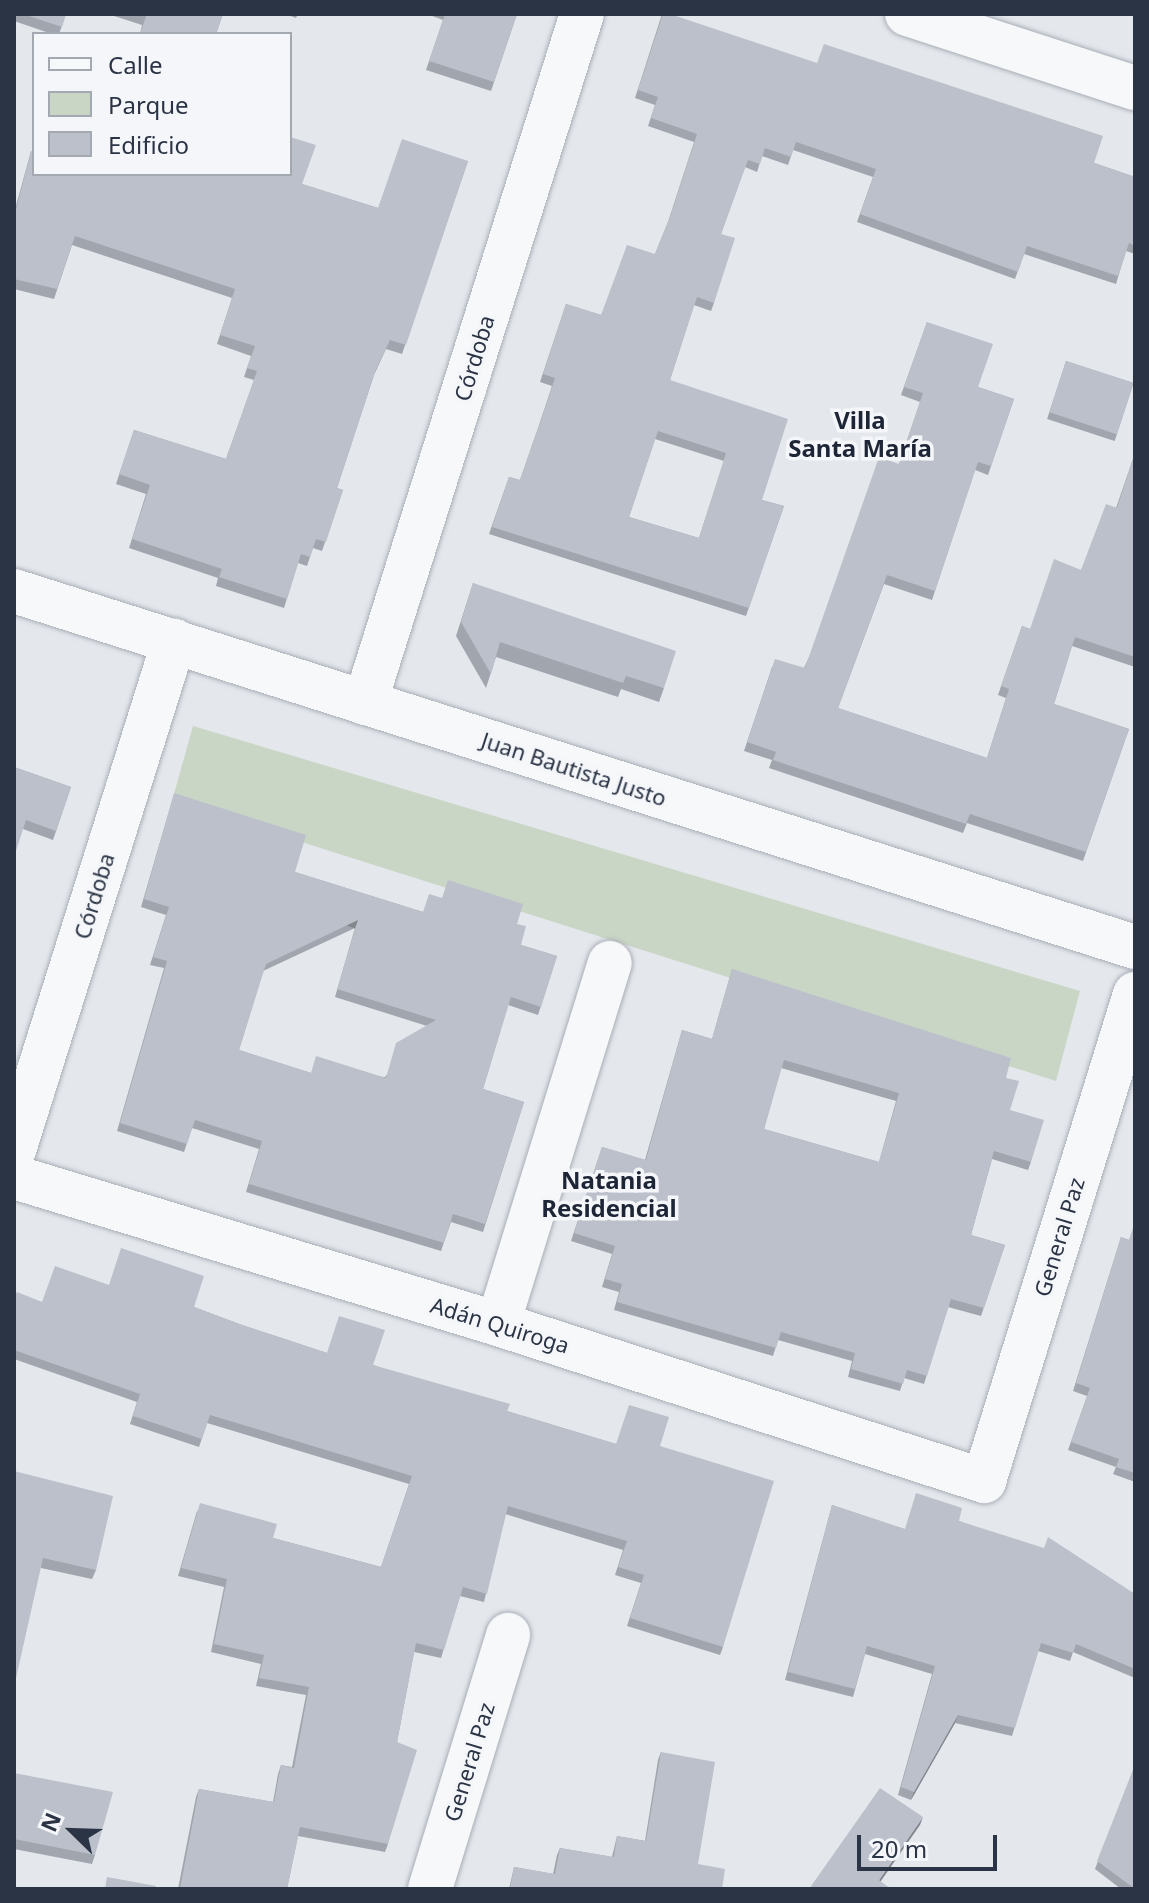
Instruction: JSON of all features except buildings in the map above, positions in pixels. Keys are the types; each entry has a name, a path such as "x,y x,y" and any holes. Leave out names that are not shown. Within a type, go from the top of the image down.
{"street":[{"name":"Córdoba","path":"365,703 582,14"},
{"path":"907,14 1135,88"},
{"name":"Juan Bautista Justo","path":"14,591 1135,947"},
{"name":"Córdoba","path":"14,1150 174,641"},
{"path":"498,1324 610,963"},
{"name":"General Paz","path":"984,1481 1135,994"},
{"name":"Adán Quiroga","path":"14,1177 498,1324 984,1481"},
{"name":"General Paz","path":"430,1889 508,1635"}],"green space":[{"path":"193,726 1080,991 1056,1081 172,801"}],"district":[{"name":"Villa Santa María","path":"860,434"},
{"name":"Natania Residencial","path":"609,1194"}]}
